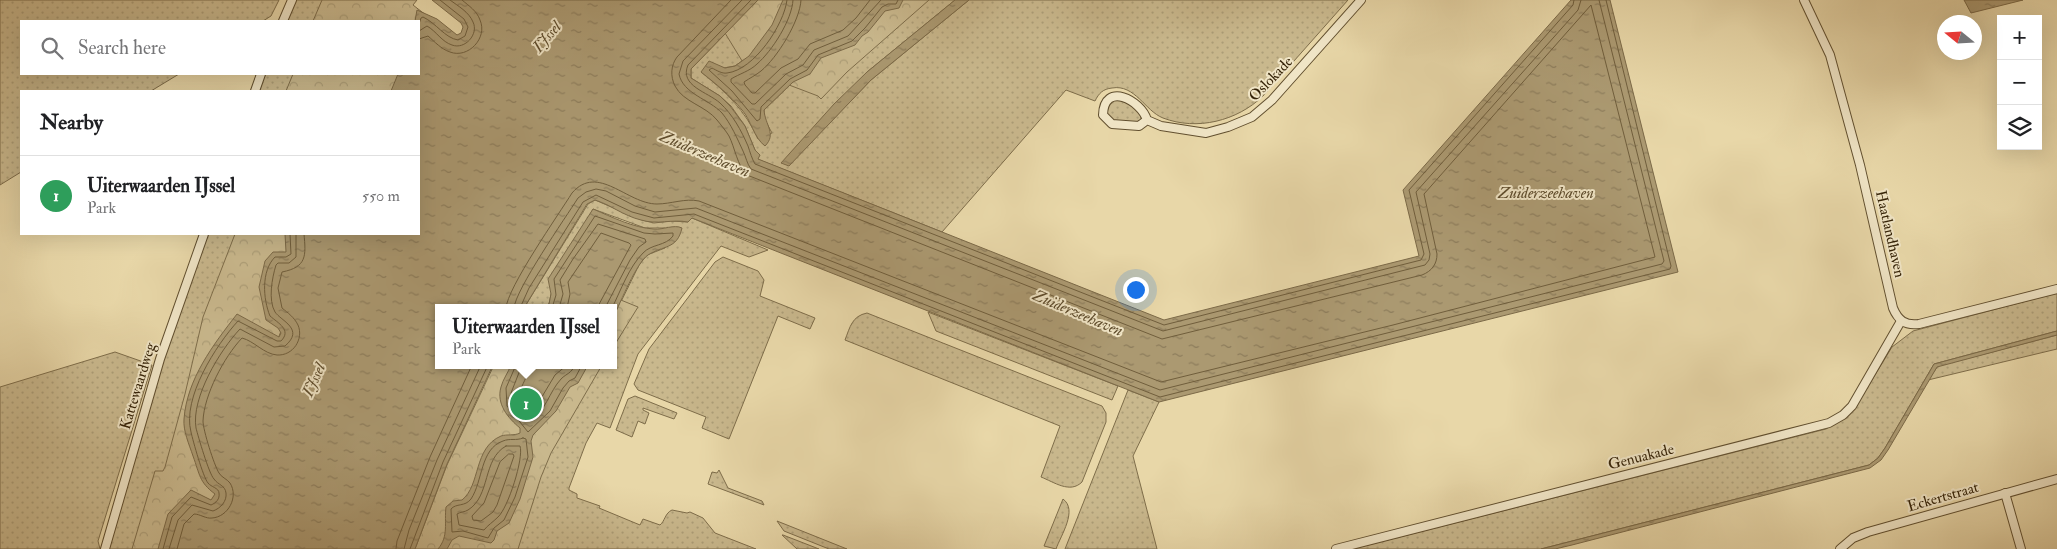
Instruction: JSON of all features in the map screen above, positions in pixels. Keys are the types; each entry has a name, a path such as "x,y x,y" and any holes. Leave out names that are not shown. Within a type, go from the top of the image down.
{"street":[{"path":"282,20 292,0"},
{"name":"Oslokade","path":"1148,120 1139,126 1112,124 1103,115 1103,107 1106,101 1114,96 1122,96 1145,111 1148,120 1161,126 1206,133 1228,127 1252,117 1272,100 1361,0"},
{"name":"Haatlandhaven","path":"1804,0 1830,54 1860,166 1893,308 1896,316 1901,321"},
{"path":"255,90 261,75"},
{"name":"Kattewaardweg","path":"105,549 160,359 204,235"},
{"path":"1901,321 1909,324 1919,324 2057,288"},
{"name":"Genuakade","path":"1336,549 1829,423 1843,415 1852,406 1901,321"},
{"name":"Eckertstraat","path":"1840,549 1853,538 1868,532 2057,479"},
{"path":"2005,493 2021,549"}],"green space":[{"path":"0,0 279,0 271,16 265,20 20,20 20,75 177,75 153,90 20,90 20,173 0,185"},
{"path":"293,0 396,0 414,20 284,20"},
{"path":"322,0 417,0 413,5 458,40 420,90 286,90 293,75 420,75 420,20 313,20"},
{"path":"758,0 783,0 749,56 735,66 701,72 719,87 741,110 758,139 772,133 765,120 764,110 793,82 903,0 955,0 867,72 789,165 871,80 969,0 1348,0 1263,96 1253,105 1229,117 1203,123 1189,124 1176,122 1157,115 1127,90 1112,88 1104,90 1095,101 1066,90 942,232 757,159 760,155 755,150 745,126 731,106 720,96 691,78 691,69"},
{"path":"758,0 929,0 847,72 821,99 818,96 747,69 725,33"},
{"path":"264,75 398,75 391,90 257,90"},
{"path":"1114,99 1133,107 1141,116 1141,120 1126,123 1109,118 1105,110"},
{"path":"595,200 642,220 654,223 688,222 692,218 768,250 749,257 721,246 638,354 610,428 597,423 586,443 569,490 577,494 577,498 600,506 599,508 640,525 643,519 660,525 672,510 690,512 703,518 715,533 756,549 447,549 585,369 617,369 617,310 639,265 647,255 665,248 665,228 645,228 593,209 551,294 549,304 526,304 588,204"},
{"path":"208,235 285,235 278,328 281,333 158,549 108,549 150,395"},
{"path":"235,235 333,235 281,331 217,498 218,549 132,549 155,471 163,471 165,467 203,317"},
{"path":"723,257 758,271 764,280 760,296 815,318 810,329 778,316 729,439 702,428 706,417 638,390 634,384 649,349 715,262"},
{"path":"2057,293 2057,331 1934,364 1885,448 1878,458 1869,465 1541,549 1352,549 1826,429 1845,418 1856,406 1892,347 1913,331"},
{"path":"611,296 638,307 617,341 617,304 562,304"},
{"path":"928,312 1118,386 1112,400 936,331"},
{"path":"867,313 1102,406 1106,413 1106,422 1082,482 1072,487 1067,487 1041,477 1060,426 845,340 855,319"},
{"path":"2057,335 2057,349 1928,380 1938,366"},
{"path":"115,352 152,365 98,541 100,549 0,549 0,387"},
{"path":"492,369 600,369 551,453 541,477 518,549 415,549 447,465"},
{"path":"1128,390 1159,402 1133,456 1157,549 1065,549"},
{"path":"635,396 677,413 674,419 643,408 643,410 649,413 645,424 638,421 632,437 616,430 628,399"},
{"path":"719,470 728,488 762,501 764,505 708,484 712,472 717,473"},
{"path":"1063,499 1069,509 1067,523 1056,549 1044,546"},
{"path":"777,521 847,549 829,549 784,531"},
{"path":"783,535 819,549 797,549"}],"water":[{"path":"432,0 758,0 691,69 691,78 720,96 730,106 745,126 755,150 760,155 758,159 1164,320 1419,256 1403,190 1571,0 1610,0 1678,272 1159,402 692,218 688,222 647,221 629,216 595,200 587,204 526,304 435,304 435,369 491,369 447,464 415,549 158,549 168,514 191,490 211,500 215,494 206,486 201,478 184,428 186,404 190,390 210,350 237,314 279,337 281,333 278,328 266,320 259,287 265,261 273,252 286,252 285,235 420,235 420,90 391,90 398,75 420,75 420,20 415,20 417,10 437,19 457,35 461,33 463,27 461,23"},
{"path":"783,0 903,0 899,8 885,11 855,45 821,58 810,74 793,82 764,110 770,133 765,146 761,143 745,114 723,90 701,72 709,61 725,68 735,66 749,56 772,25"},
{"path":"955,0 969,0 871,80 789,166 781,163 834,104 867,72"},
{"path":"1964,0 2023,0 1971,13"},
{"path":"593,209 639,227 654,229 682,228 680,235 673,244 648,255 644,259 629,283 617,309 617,304 549,304 551,294 548,279"},
{"path":"2057,331 2057,335 1937,367 1888,450 1881,460 1870,468 1572,545 1555,549 1541,549 1869,465 1878,458 1885,448 1934,364"},
{"path":"509,369 586,369 578,383 570,387 556,411 533,435 531,441 533,457 520,499 509,523 497,531 491,543 459,536 452,540 447,549 438,549 445,534 446,507 453,501 462,500 468,493 486,449 501,436 520,433 520,428 507,415 502,405 500,393"}],"place":[{"name":"Uiterwaarden IJssel","path":"526,404"}],"water label":[{"name":"IJssel","path":"547,37"},
{"name":"Zuiderzeehaven","path":"705,154"},
{"name":"Zuiderzeehaven","path":"1546,193"},
{"name":"Zuiderzeehaven","path":"1078,313"},
{"name":"IJssel","path":"314,380"}]}
